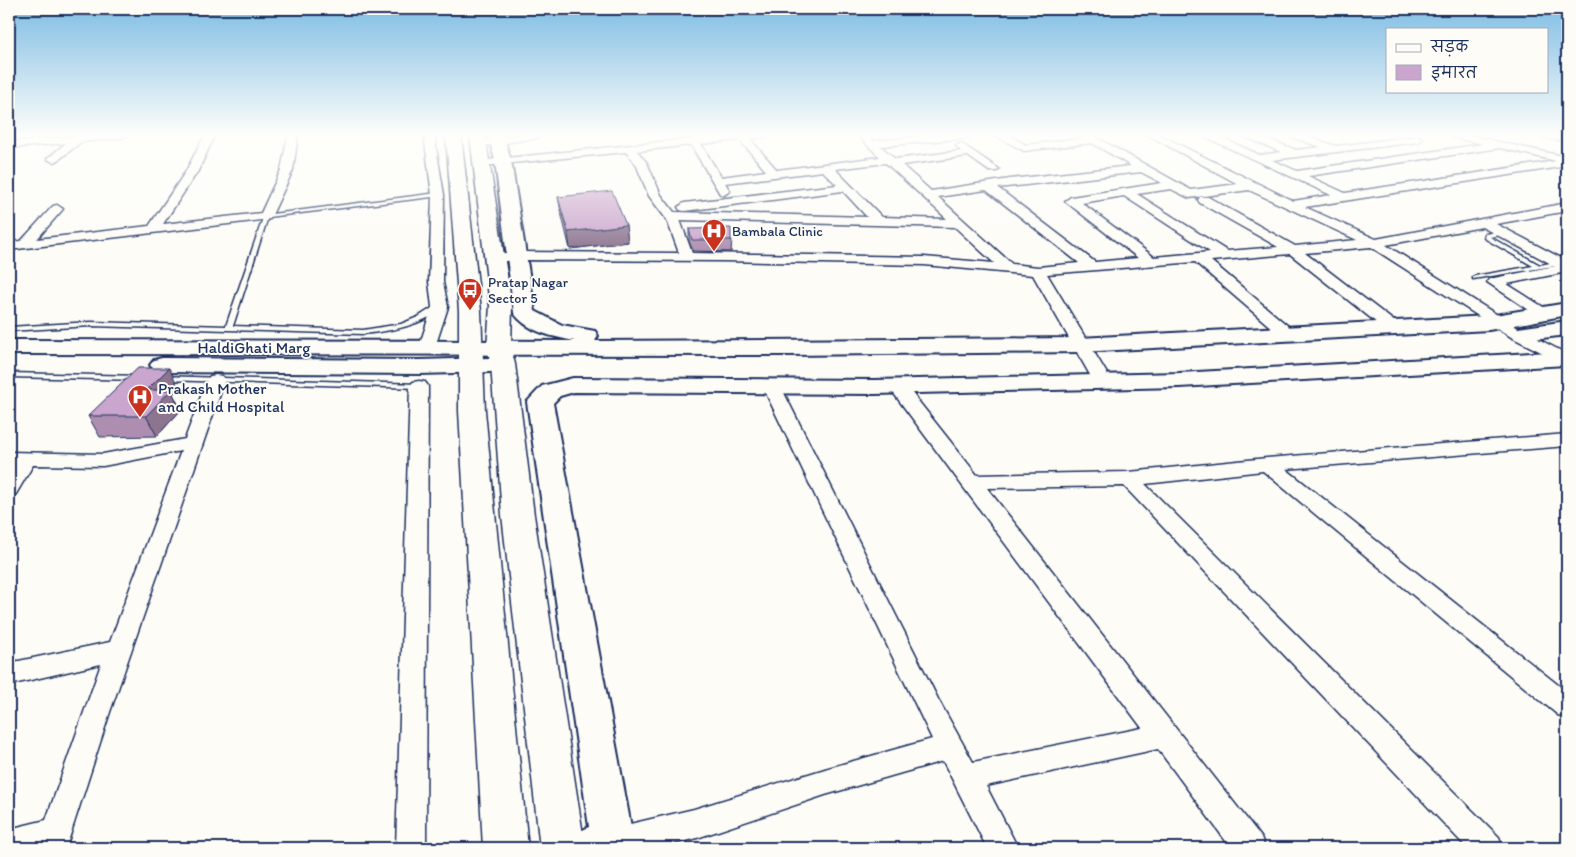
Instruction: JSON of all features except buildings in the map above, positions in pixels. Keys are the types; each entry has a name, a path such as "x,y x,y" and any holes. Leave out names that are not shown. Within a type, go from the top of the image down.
{"highway":[{"path":"481,175 470,312 485,356 518,515 563,848"},
{"path":"490,175 506,257 501,306 485,356 506,848"}],"street":[{"path":"154,228 189,175"},
{"path":"9,246 266,216 285,175"},
{"path":"427,347 440,307 436,282 438,196 434,175"},
{"path":"646,175 655,196 668,212 687,257"},
{"path":"713,175 730,200"},
{"path":"717,181 760,175"},
{"path":"835,175 877,220"},
{"path":"907,175 1009,269"},
{"path":"929,195 1083,175"},
{"path":"1155,175 1183,192 1192,194 1251,186"},
{"path":"1230,175 1374,243 1497,322 1566,359"},
{"path":"1294,175 1344,197"},
{"path":"1291,205 1484,175"},
{"path":"668,212 730,200 847,186"},
{"path":"989,186 1093,267"},
{"path":"1152,262 1071,201 1174,186"},
{"path":"787,193 811,219"},
{"path":"1127,193 1225,256"},
{"path":"1204,200 1293,250 1392,328"},
{"path":"648,348 610,339 561,332 538,324 525,313 506,257 687,257 924,261 1038,271 1374,243 1567,207"},
{"path":"26,244 57,209"},
{"path":"668,212 811,219 959,223"},
{"path":"1483,222 1565,266"},
{"path":"1199,258 1288,334"},
{"path":"1543,313 1494,282 1565,266"},
{"path":"1038,271 1103,382"},
{"path":"485,356 648,348 1084,352 1288,334 1497,322 1567,309"},
{"path":"485,356 666,362 840,363 1509,336 1567,328"},
{"name":"HaldiGhati Marg","path":"9,347 427,347 485,356"},
{"name":"HaldiGhati Marg","path":"9,364 410,367 485,356"},
{"path":"950,747 825,782 694,824 606,846 540,402 551,391 573,385 772,387 1103,382 1179,380 1566,359"},
{"path":"9,844 53,840 216,380"},
{"path":"411,848 419,386"},
{"path":"898,386 1250,848"},
{"path":"772,387 965,777 1003,848"},
{"path":"971,482 1129,479 1267,464 1567,440"},
{"path":"9,489 18,459 104,460 194,443"},
{"path":"1267,464 1567,707"},
{"path":"1129,479 1488,848"},
{"path":"9,674 119,650"},
{"path":"965,777 1165,735"}],"lane":[{"path":"229,327 266,216 438,196"},
{"path":"1503,233 1488,235 1487,238 1538,266"},
{"path":"1475,278 1538,266 1565,266"},
{"path":"9,329 91,324 363,332 403,327 440,307"},
{"path":"9,376 150,378"},
{"path":"159,378 419,386"}],"place":[{"name":"Bambala Clinic","path":"714,252"},
{"name":"Pratap Nagar Sector 5","path":"470,311"},
{"name":"Prakash Mother and Child Hospital","path":"140,418"}]}
